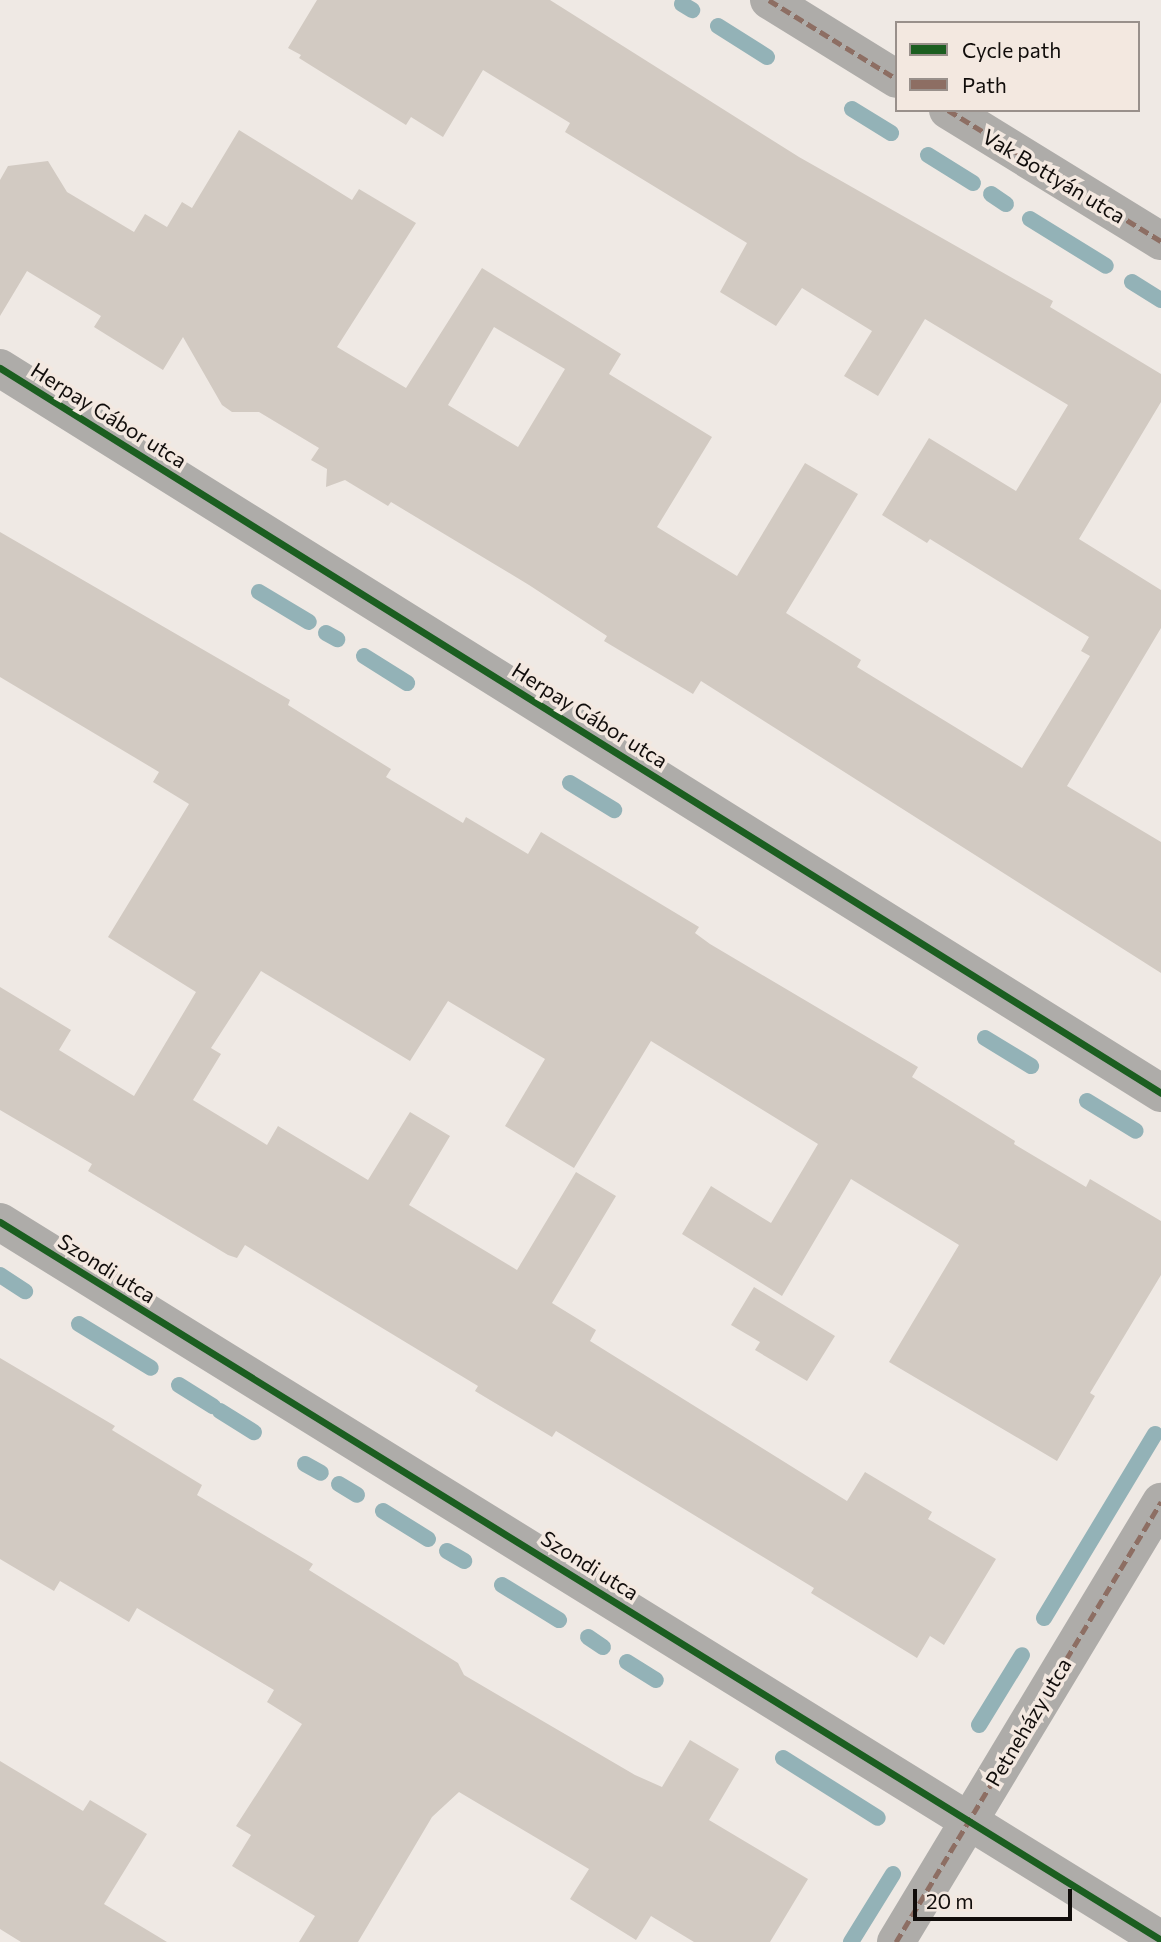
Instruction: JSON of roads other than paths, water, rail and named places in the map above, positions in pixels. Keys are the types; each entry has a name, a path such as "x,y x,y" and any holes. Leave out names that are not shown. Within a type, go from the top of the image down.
{"street":[{"path":"769,0 895,78"},
{"name":"Vak Bottyán utca","path":"951,112 1161,241"},
{"name":"Herpay Gábor utca","path":"0,368 1161,1093"},
{"name":"Szondi utca","path":"0,1222 1161,1940"},
{"name":"Petneházy utca","path":"896,1942 1161,1502"}],"waterway":[{"path":"682,4 692,10"},
{"path":"718,26 767,57"},
{"path":"852,109 891,133"},
{"path":"928,155 973,183"},
{"path":"991,194 1006,204"},
{"path":"1030,219 1106,266"},
{"path":"1132,282 1161,300"},
{"path":"259,592 309,622"},
{"path":"326,633 337,639"},
{"path":"364,656 407,683"},
{"path":"570,783 614,810"},
{"path":"985,1038 1031,1066"},
{"path":"1087,1101 1136,1131"},
{"path":"0,1275 25,1291"},
{"path":"79,1324 151,1368"},
{"path":"179,1385 213,1406"},
{"path":"220,1411 254,1432"},
{"path":"1044,1618 1155,1434"},
{"path":"305,1464 321,1473"},
{"path":"339,1484 357,1495"},
{"path":"383,1511 428,1539"},
{"path":"447,1551 464,1561"},
{"path":"502,1585 559,1620"},
{"path":"588,1637 603,1647"},
{"path":"979,1725 1022,1655"},
{"path":"627,1662 656,1680"},
{"path":"783,1758 878,1818"},
{"path":"851,1942 893,1874"}]}
